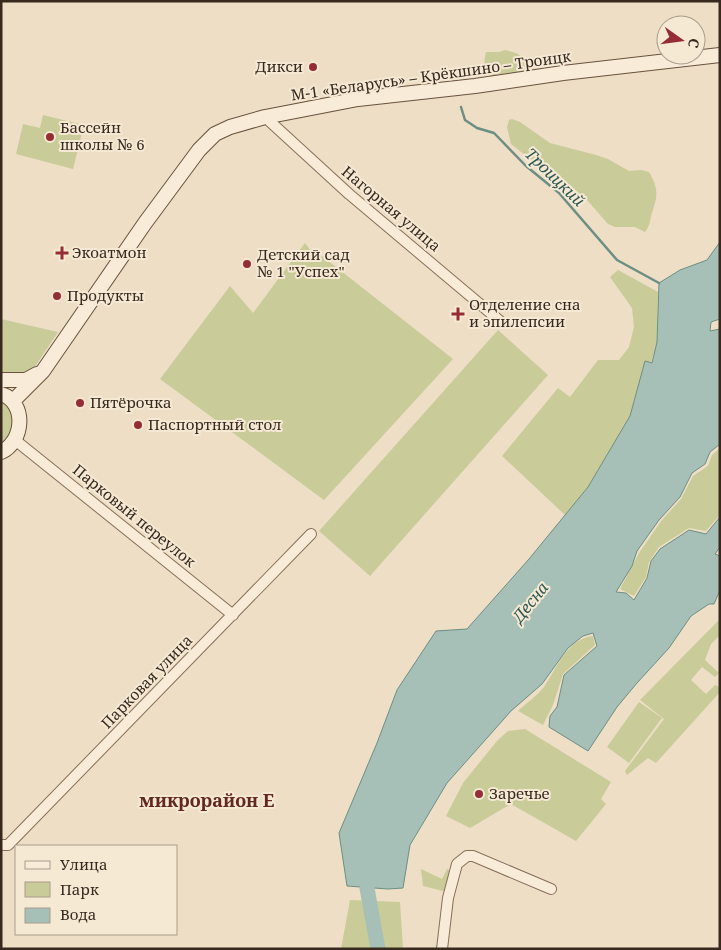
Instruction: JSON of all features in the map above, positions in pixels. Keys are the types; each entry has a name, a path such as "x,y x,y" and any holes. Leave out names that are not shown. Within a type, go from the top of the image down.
{"main road":[{"name":"М-1 «Беларусь» – Крёкшино – Троицк","path":"7,397 42,371 145,223 206,142 215,134 230,127 265,117 358,99 720,55"},
{"path":"1,380 26,380 42,371"},
{"path":"1,452 15,440 20,414 7,397"}],"street":[{"name":"Нагорная улица","path":"265,117 349,194 500,321"},
{"name":"Парковый переулок","path":"15,440 233,615"},
{"name":"Парковая улица","path":"1,845 8,845 311,534"},
{"path":"442,949 448,898 457,864 467,856 473,856 551,888"}],"green space":[{"path":"505,50 516,53 526,59 532,73 493,79 485,66 486,52"},
{"name":"Бассейн школы № 6","path":"43,115 84,125 73,169 16,154 23,124 40,128"},
{"path":"512,119 520,122 550,143 608,159 629,171 641,170 649,172 655,184 656,194 655,204 645,232 635,227 615,227 608,224 587,200 571,186 511,144 507,127 509,120"},
{"path":"305,243 316,258 319,260 322,256 453,359 324,500 160,379 230,286 253,313"},
{"path":"618,270 658,292 657,342 651,363 645,361 630,416 588,487 565,515 502,456 558,388 570,397 598,360 619,360 629,347 634,327 632,308 610,277"},
{"path":"1,319 58,332 30,374 1,377"},
{"path":"498,330 548,375 370,576 319,531"},
{"path":"1,400 6,402 11,414 12,431 1,446"},
{"path":"720,448 720,515 706,531 689,528 659,547 649,562 646,577 634,596 620,589 639,553 662,520 681,499 693,476 708,466 712,455"},
{"path":"720,619 720,635 711,644 705,660 719,673 715,677 702,667 691,680 706,694 715,685 720,687 720,692 656,763 648,758 627,775 625,771 664,719 640,700"},
{"path":"593,636 595,645 563,674 553,705 543,725 518,711 544,687 569,648 584,638"},
{"path":"639,702 662,718 629,763 607,747"},
{"path":"525,729 611,782 601,799 606,804 576,841 511,804 470,828 446,816 463,783 497,741 508,731"},
{"path":"421,869 442,879 447,869 453,872 447,892 423,886"},
{"path":"350,900 400,902 403,949 341,949"}],"water":[{"path":"720,242 720,319 711,322 710,331 720,329 720,444 710,452 705,464 692,473 680,497 659,520 637,551 632,566 616,592 626,593 634,600 647,578 651,561 660,549 689,530 706,534 720,517 720,547 715,554 720,556 720,590 714,604 709,604 691,616 669,648 617,707 588,751 549,727 550,716 557,707 564,675 597,646 593,633 583,636 568,648 542,684 511,711 447,783 410,845 403,888 388,889 347,886 339,833 397,690 436,631 467,629 529,559 588,487 630,416 645,361 652,363 657,342 659,283 680,270 707,260"}],"waterway":[{"name":"Троицкий","path":"461,107 465,120 477,128 494,133 526,166 559,193 617,260 659,283"},
{"name":"Десна","path":"372,867 367,888 378,949"}],"place":[{"name":"Дикси","path":"313,67"},
{"name":"Бассейн школы № 6","path":"50,137"},
{"name":"Экоатмон","path":"62,253"},
{"name":"Детский сад № 1 \"Успех\"","path":"247,264"},
{"name":"Продукты","path":"57,296"},
{"name":"Отделение сна и эпилепсии","path":"458,314"},
{"name":"Пятёрочка","path":"80,403"},
{"name":"Паспортный стол","path":"138,425"},
{"name":"Заречье","path":"479,794"}],"district":[{"name":"микрорайон Е","path":"207,801"}]}
